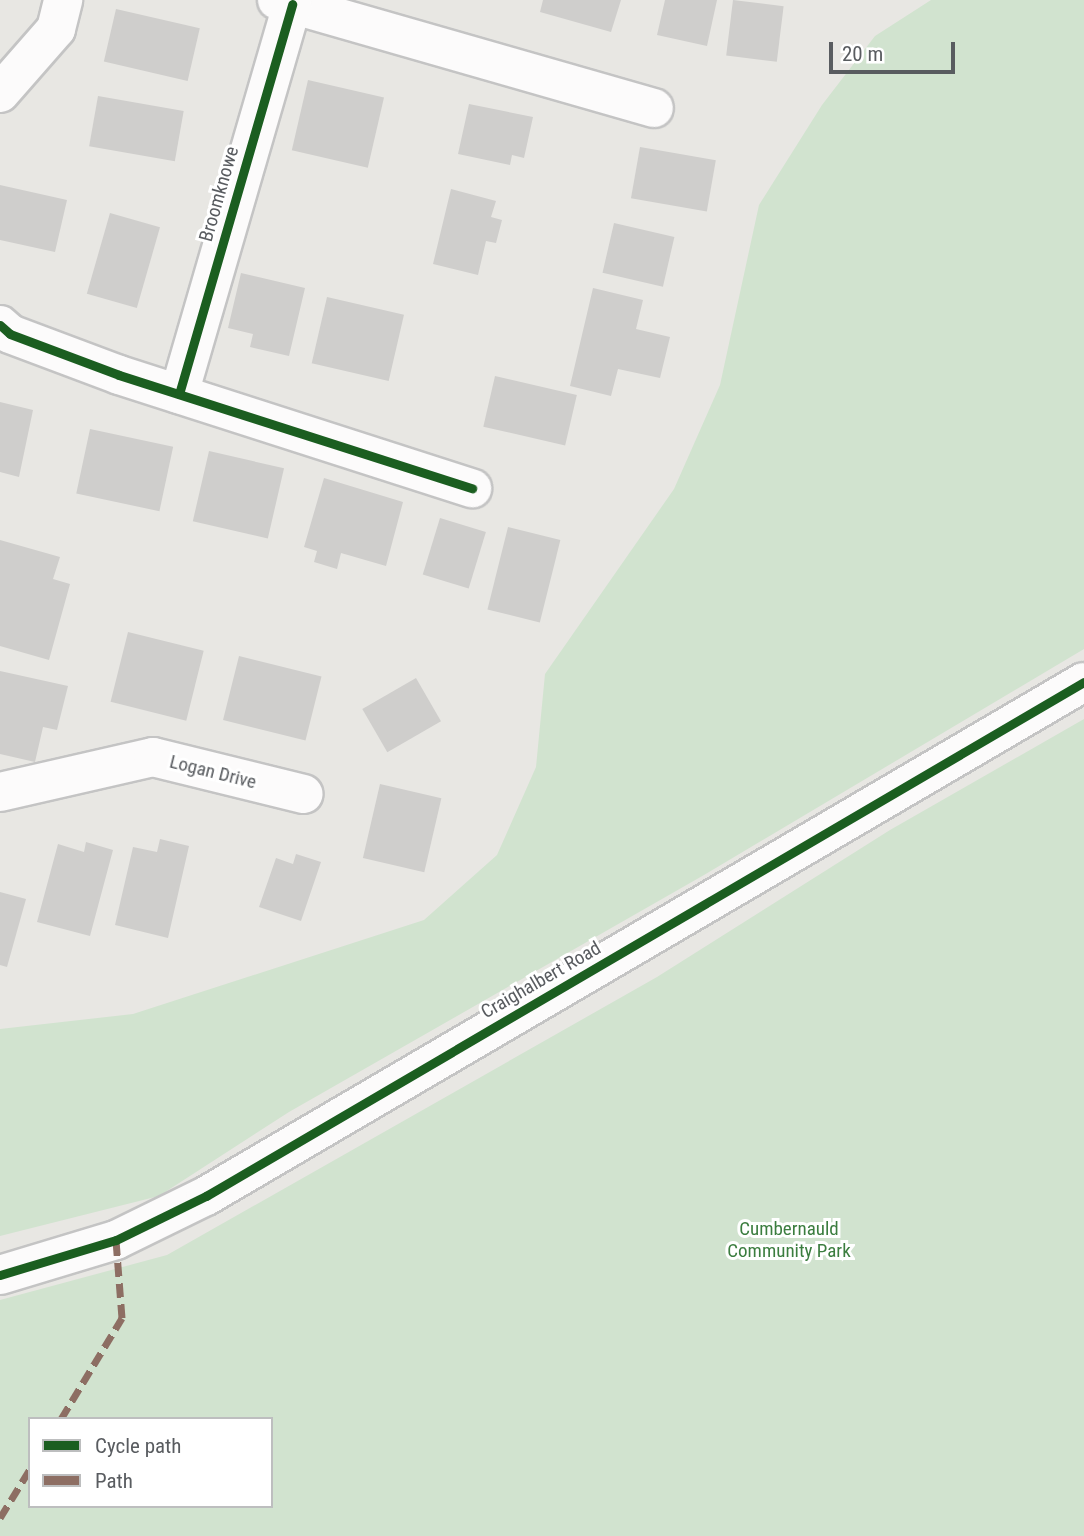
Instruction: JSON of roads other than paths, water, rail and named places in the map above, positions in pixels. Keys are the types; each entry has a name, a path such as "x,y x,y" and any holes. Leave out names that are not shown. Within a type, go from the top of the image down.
{"street":[{"path":"0,93 56,29 63,0"},
{"name":"Broomknowe","path":"179,394 285,2 654,108"},
{"path":"0,325 10,334 179,394 472,488"},
{"name":"Craighalbert Road","path":"0,1275 116,1240 206,1196 1084,682"},
{"name":"Logan Drive","path":"0,792 153,757 304,794"}],"park label":[{"name":"Cumbernauld Community Park","path":"789,1240"}]}
